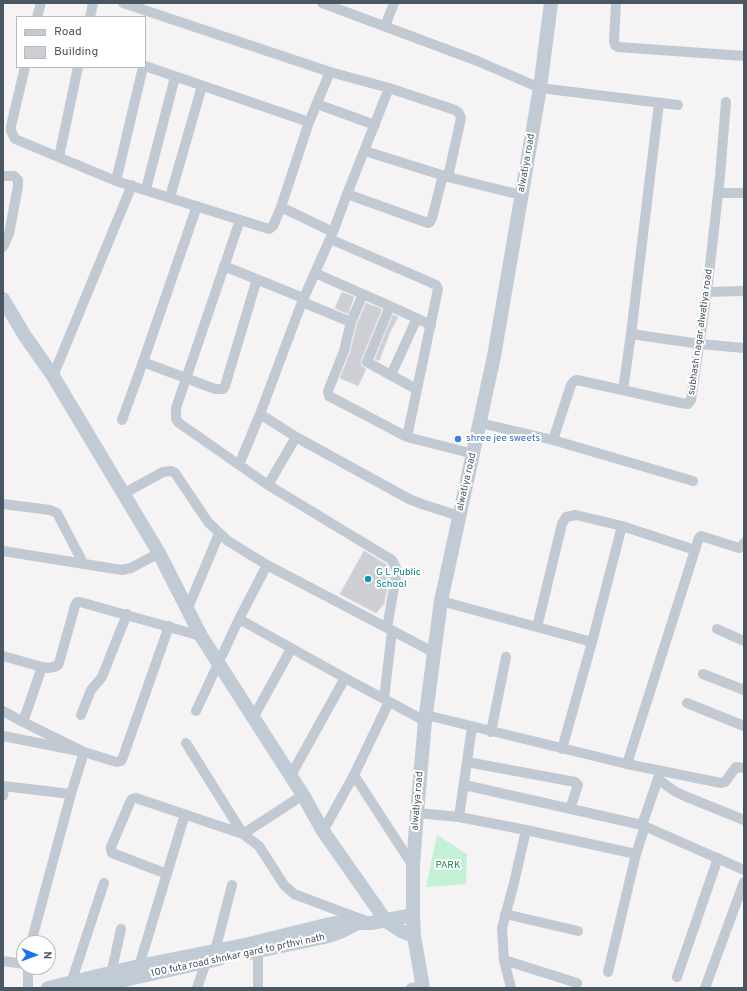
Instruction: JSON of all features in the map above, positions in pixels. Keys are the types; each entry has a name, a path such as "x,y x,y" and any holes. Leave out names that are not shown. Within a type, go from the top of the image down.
{"street":[{"path":"37,16 40,3"},
{"path":"90,16 93,3"},
{"path":"123,3 330,72 389,88 459,112 461,123 446,176 430,222 428,223 347,194"},
{"path":"322,3 476,60 540,88 678,106"},
{"path":"385,26 394,3"},
{"name":"alwatiya road","path":"419,987 414,936 413,866 426,718 441,600 474,454 494,356 540,88 551,3"},
{"path":"616,3 614,41 615,45 618,47 744,56"},
{"path":"25,68 11,126 12,136 15,139 116,181 146,189 265,228 271,228 281,207 309,122 330,72"},
{"path":"59,157 78,68"},
{"path":"116,181 144,68"},
{"path":"146,68 309,122"},
{"path":"146,189 175,77"},
{"path":"170,197 202,86"},
{"path":"239,465 303,300 332,235 389,88"},
{"name":"subhash nagar alwatiya road","path":"553,440 571,385 574,381 582,381 688,404 691,400 693,395 707,292 726,102"},
{"path":"623,390 659,103"},
{"path":"317,104 375,125"},
{"path":"365,151 446,176 521,196"},
{"path":"3,176 14,176 18,180 18,186 9,234 3,247"},
{"path":"53,376 132,185"},
{"path":"718,193 744,193"},
{"path":"122,420 197,206"},
{"path":"281,207 332,235 436,285 438,293 416,389 407,437"},
{"path":"240,220 176,408 176,419 179,423 268,485 392,560 397,570 389,630 386,700 354,775 323,830"},
{"path":"224,266 257,279 351,322"},
{"path":"315,273 431,325"},
{"path":"143,362 219,390 223,389 257,279"},
{"path":"707,292 744,292"},
{"path":"363,294 351,322 344,351 328,392 329,396 407,437 474,454"},
{"path":"4,302 53,376 159,553 201,636 290,777 303,795 323,830 386,921 401,931 414,936"},
{"path":"390,306 367,362 416,389"},
{"path":"391,375 416,318"},
{"path":"631,334 700,344 744,348"},
{"path":"260,414 296,437 409,499 459,516"},
{"path":"480,423 553,440 693,481"},
{"path":"268,485 296,437"},
{"path":"123,494 163,472 171,471 175,473 208,522 219,534 267,565 435,653"},
{"path":"3,504 50,510 57,513 83,563"},
{"path":"537,627 562,524 566,517 576,516 622,526 695,550"},
{"path":"562,749 622,526"},
{"path":"187,610 219,534"},
{"path":"627,764 699,538 701,536 739,548 742,547 744,543"},
{"path":"3,551 126,570 159,553"},
{"path":"196,711 239,619 267,565"},
{"path":"441,600 592,642"},
{"path":"3,656 42,667 53,667 59,663 77,602 126,614 201,636"},
{"path":"81,715 93,687 102,677 126,614"},
{"path":"239,619 386,700 426,718 472,727 627,764 659,775 721,783 725,782 736,767 744,768"},
{"path":"3,736 84,752 117,762 123,757 169,626"},
{"path":"717,629 744,641"},
{"path":"253,718 292,649"},
{"path":"491,732 506,657"},
{"path":"22,722 42,667"},
{"path":"703,674 744,690"},
{"path":"290,777 345,678"},
{"path":"687,702 744,726"},
{"path":"3,711 22,722 84,752"},
{"path":"459,817 472,727"},
{"path":"186,743 243,834"},
{"path":"33,935 71,794 84,752"},
{"path":"467,762 575,782 578,785 570,809"},
{"path":"354,775 413,866"},
{"path":"659,775 674,791 744,820"},
{"path":"608,972 636,854 659,775"},
{"path":"464,787 469,786 644,826 744,870"},
{"path":"4,789 71,794"},
{"path":"243,834 303,795"},
{"path":"167,874 112,853 111,847 132,799 136,798 243,834 259,846 284,885 294,894 371,923"},
{"path":"139,966 185,814"},
{"path":"417,814 459,817 636,854"},
{"path":"510,988 504,960 502,928 526,830"},
{"path":"677,976 718,858"},
{"path":"706,988 744,882"},
{"path":"71,983 104,883"},
{"path":"215,951 232,885"},
{"path":"505,914 578,931"},
{"name":"100 futa road shnkar gard to prthvi nath","path":"89,988 329,936 356,923 386,921 413,915"},
{"path":"48,988 139,966 215,951 326,925 337,923 356,923"},
{"path":"110,974 121,929"},
{"path":"258,951 258,988"},
{"path":"504,960 577,983"},
{"path":"3,962 16,963"},
{"path":"197,988 206,962"},
{"path":"28,975 28,988"}],"green space":[{"name":"PARK","path":"437,835 467,854 466,884 426,887"}],"building":[{"path":"342,292 354,297 348,314 335,308"},
{"path":"366,303 382,309 361,360 361,365 366,369 358,386 340,378 350,353 357,324"},
{"path":"393,315 398,317 390,332 379,361 375,359"},
{"name":"G L Public School","path":"364,551 387,565 389,568 384,604 376,613 340,594"}],"place":[{"name":"shree jee sweets","path":"458,439"},
{"name":"G L Public School","path":"368,579"}]}
